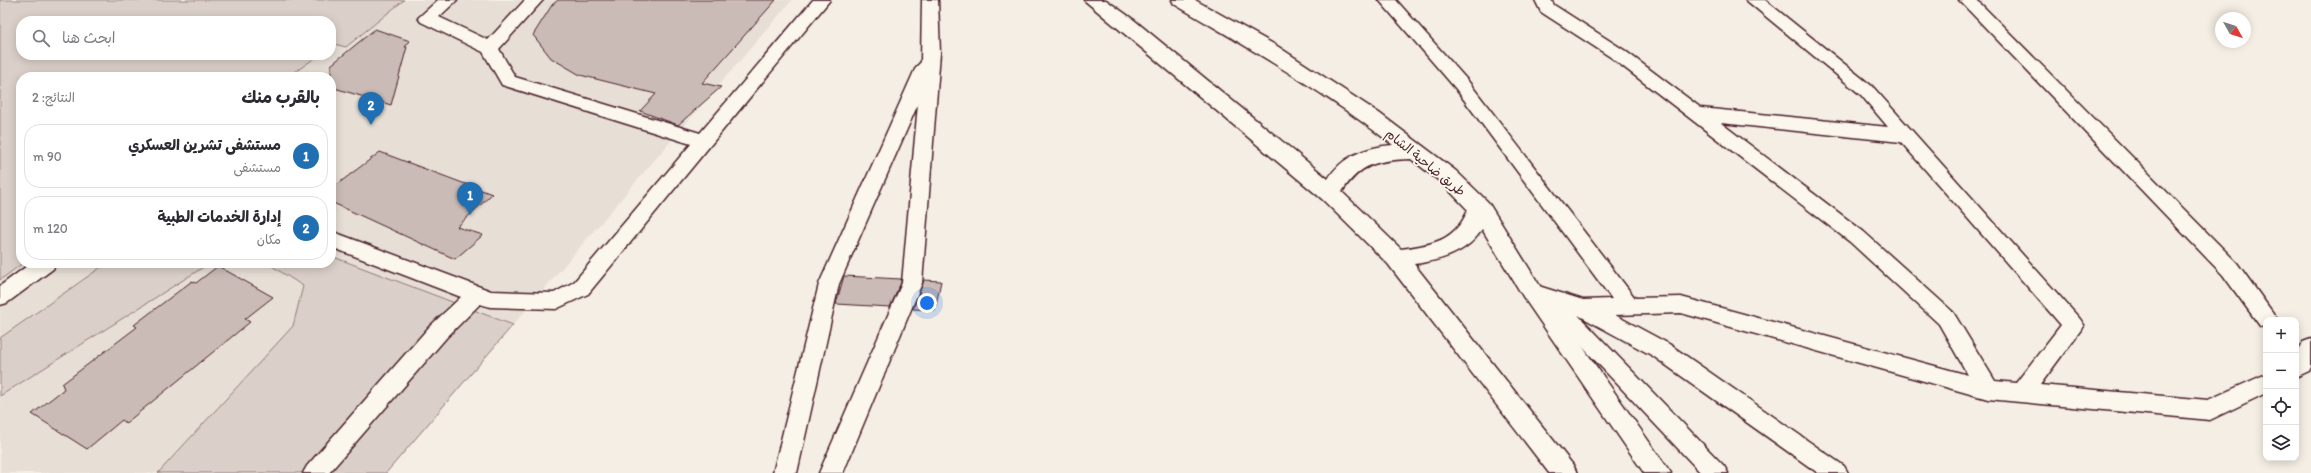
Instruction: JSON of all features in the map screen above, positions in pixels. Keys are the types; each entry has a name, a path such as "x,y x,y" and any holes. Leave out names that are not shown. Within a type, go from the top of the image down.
{"main road":[{"path":"1093,0 1127,24 1264,140 1330,193 1396,258 1564,473"},
{"name":"طريق ضاحية الشام","path":"1181,0 1270,51 1372,118 1449,178 1480,208 1540,295 1658,473"},
{"path":"1330,193 1340,174 1358,160 1381,152 1415,150"},
{"path":"1396,258 1426,255 1452,245 1471,228 1480,208"}],"lane":[{"path":"449,0 428,18 490,48 508,81 704,141"},
{"path":"490,48 535,0"},
{"path":"336,241 490,298 556,301 581,288 822,0"},
{"path":"831,473 912,283 931,53 930,0"},
{"path":"1388,0 1462,85 1630,307"},
{"path":"1543,0 1547,8 1618,54 1857,237 1946,318 1988,390"},
{"path":"1754,0 1867,91 2073,325 2021,393"},
{"path":"1967,0 2230,269 2265,317"},
{"path":"785,473 829,284 931,53"},
{"path":"1696,114 1906,136"},
{"path":"0,297 39,268"},
{"path":"315,473 438,332 477,294"},
{"path":"1540,295 1583,308 1661,350 1836,473"},
{"path":"1540,295 1716,473"},
{"path":"1583,308 1681,305 1988,390 2210,410 2263,384"}],"shaded area":[{"path":"0,0 792,0 386,473 0,473"},
{"path":"0,0 404,0 346,47 336,44 336,16 16,16 16,60 312,60 295,72 16,72 16,268 0,280"},
{"path":"336,258 513,325 386,473 158,473 293,326 303,286 275,268 336,268"},
{"path":"100,268 202,268 0,396 0,338"}],"building":[{"path":"558,0 776,0 702,83 721,87 678,125 640,111 656,94 580,75 551,58 533,35 552,5"},
{"path":"375,29 410,41 405,47 407,47 391,105 336,88 336,72 331,72 331,65"},
{"path":"380,152 492,194 457,227 483,235 455,259 336,204 336,185"},
{"path":"215,268 222,268 273,297 245,319 250,322 126,423 122,420 87,449 32,414 64,389 62,384 137,327 134,325 192,281 196,283"},
{"path":"844,276 901,279 901,283 890,307 836,304"},
{"path":"924,280 941,281 935,310 913,309"}],"place":[{"name":"إدارة الخدمات الطبية","path":"371,125"},
{"name":"مستشفى تشرين العسكري","path":"470,215"}]}
